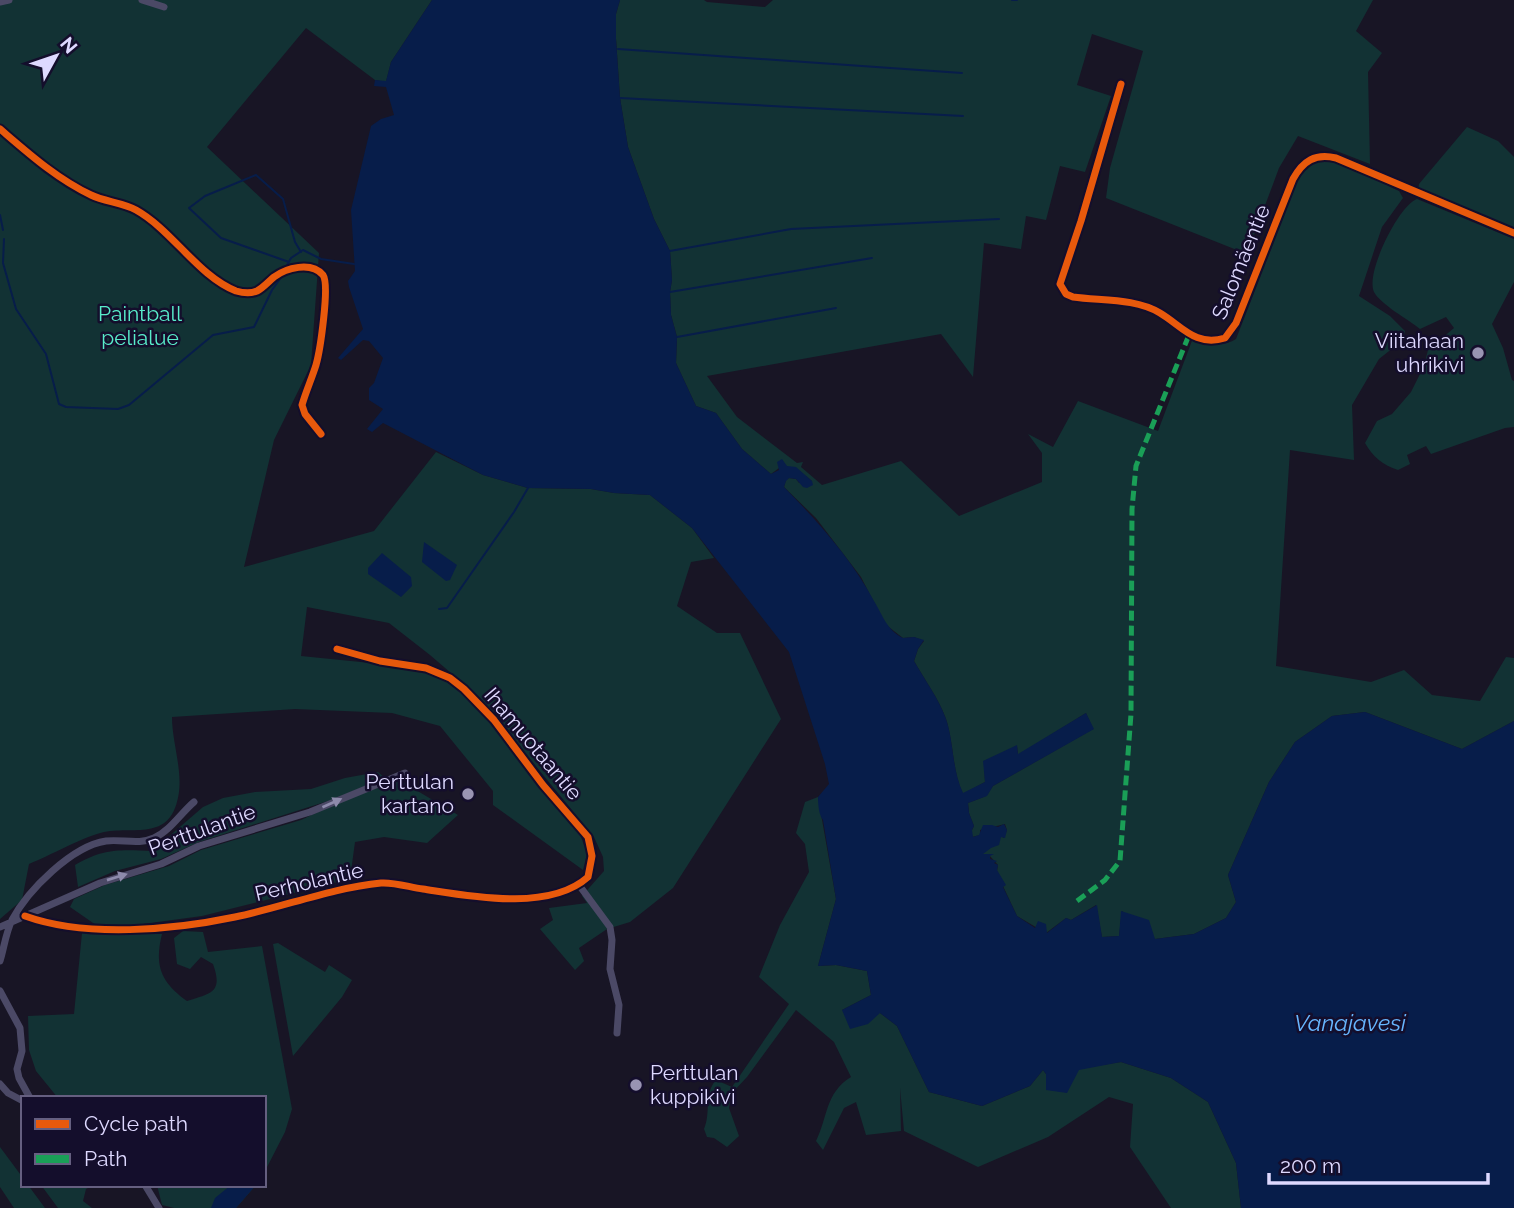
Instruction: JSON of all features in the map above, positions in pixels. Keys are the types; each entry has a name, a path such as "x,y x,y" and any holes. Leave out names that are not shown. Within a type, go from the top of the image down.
{"street":[{"path":"0,2 9,0"},
{"path":"142,0 164,7"},
{"name":"Salomäentie","path":"1121,84 1082,222 1060,284 1066,294 1073,297 1149,308 1189,335 1208,340 1225,338 1236,323 1293,179 1306,162 1318,157 1336,158 1514,233"},
{"path":"0,129 54,173 92,195 136,210 165,232 212,276 234,290 250,293 275,276 299,268 314,269 321,274 325,278 326,288 322,323 316,364 302,405 305,414 321,434"},
{"name":"Ihamuotaantie","path":"337,649 426,668 450,678 464,689 494,720 543,785 584,831 591,847 590,867 587,877 579,885"},
{"name":"Perttulantie","path":"0,927 100,883 161,864 199,846 310,812 405,774"},
{"name":"Perttulantie","path":"11,923 26,900 64,862 84,849 104,841 144,842 157,837 194,802"},
{"name":"Perholantie","path":"25,916 38,921 124,931 235,917 321,894 383,883 495,898 540,897 579,885"},
{"path":"579,885 610,927 610,969 619,1005 617,1033"},
{"path":"0,961 11,923"},
{"path":"0,992 20,1028 22,1051 17,1069 29,1096"},
{"path":"0,1084 8,1093 21,1100"},
{"path":"146,1187 159,1208"}],"green space":[{"name":"Paintball pelialue","path":"0,0 432,0 391,62 386,82 375,80 306,28 207,147 319,253 311,365 274,440 244,567 374,531 436,452 483,475 528,488 591,489 650,495 692,528 714,558 691,562 677,606 717,633 740,633 781,719 673,888 630,922 607,929 579,948 584,961 575,970 540,929 553,920 549,908 587,903 582,896 604,871 603,857 594,837 480,698 430,655 389,623 307,607 301,656 410,667 439,676 489,719 555,805 578,828 587,854 583,870 493,805 493,791 440,726 392,713 295,709 172,717 180,783 175,808 169,818 161,825 151,828 96,834 29,864 22,900 0,919"},
{"path":"620,0 704,0 765,7 773,0 1373,0 1356,31 1382,53 1368,72 1370,164 1298,136 1279,168 1247,254 1106,198 1110,168 1143,51 1092,34 1077,85 1111,96 1085,172 1060,166 1046,220 1026,216 1021,249 984,243 973,377 941,334 707,376 737,417 797,463 803,462 801,467 822,485 901,461 959,516 1042,482 1042,453 1028,434 1053,447 1078,401 1158,431 1193,338 1220,344 1236,339 1300,175 1312,163 1322,160 1349,168 1399,191 1403,198 1382,227 1359,296 1390,316 1405,331 1403,340 1379,359 1352,405 1354,460 1290,450 1276,666 1371,682 1404,670 1432,695 1480,701 1506,657 1514,658 1514,721 1462,749 1365,712 1332,716 1295,742 1269,782 1228,875 1236,902 1226,918 1194,934 1155,939 1122,911 1119,936 1102,937 1096,905 1071,920 1066,918 1046,933 1017,916 997,871 998,865 990,856 982,854 1001,836 1004,838 1007,830 1005,824 980,830 980,835 972,837 974,826 968,803 986,796 993,786 1093,729 1086,713 1018,755 1017,746 984,761 985,782 963,794 946,719 914,661 924,641 914,637 903,638 885,624 861,577 816,518 784,487 789,478 796,479 799,483 812,481 806,476 779,468 771,474 742,449 716,413 696,406 676,363 677,337 671,315 670,251 654,219 628,147 620,98 616,39 616,14"},
{"path":"1467,127 1498,141 1514,157 1514,229 1418,190 1419,184"},
{"path":"1417,199 1514,239 1514,282 1492,324 1514,381 1514,427 1431,454 1426,446 1407,455 1410,464 1398,470 1379,460 1365,443 1377,421 1392,414 1411,392 1424,366 1428,350 1454,328 1446,317 1420,329 1388,307 1374,292 1374,270 1385,241 1401,213"},
{"path":"378,772 385,778 331,800 199,842 161,859 115,871 78,887 75,865 112,851 152,851 203,807 223,798 255,792 311,789 345,778"},
{"path":"399,780 458,815 427,843 384,837 355,842 350,879 202,916 128,926 96,925 70,907 74,899 105,885 169,866 201,850 301,820 337,803"},
{"path":"818,797 836,899 818,966 836,965 867,971 871,995 842,1010 880,1013 897,1026 929,1092 982,1106 1030,1086 1043,1070 1046,1074 1121,1062 1171,1078 1208,1102 1236,1163 1241,1208 1171,1208 1130,1147 1133,1104 1109,1097 1048,1137 978,1167 904,1131 900,1088 901,1131 866,1135 856,1102 844,1108 823,1150 816,1141 828,1106 836,1090 851,1077 834,1042 796,1010 747,1077 731,1094 729,1108 739,1136 727,1147 714,1138 707,1137 704,1129 712,1085 716,1080 732,1087 789,1004 759,977 780,925 809,872 805,844 796,833 805,802"},
{"path":"183,931 203,932 208,952 262,946 292,1109 285,1132 266,1169 266,1096 56,1096 36,1071 29,1050 28,1016 74,1014 82,933 162,934 160,964 171,987 187,1001 209,993 216,986 217,980 213,964 201,957 190,969 177,964 174,938"},
{"path":"278,943 325,972 329,965 352,980 342,997 293,1056 273,944"},
{"path":"0,1147 21,1175 21,1187 29,1187 45,1208 14,1208 0,1187"},
{"path":"42,1187 90,1187 86,1189 83,1201 92,1208 58,1208"},
{"path":"158,1187 254,1187 236,1208 174,1208 162,1205"}],"water":[{"name":"Vanajavesi","path":"432,0 620,0 616,14 616,39 620,98 628,147 654,219 670,251 671,315 677,337 676,363 696,406 716,413 742,449 771,474 779,470 777,462 782,459 787,466 796,467 812,481 813,485 807,488 796,479 789,478 784,487 844,555 893,631 903,638 924,640 914,661 946,719 963,793 985,782 983,761 1017,745 1018,754 1086,713 1094,729 993,786 987,796 968,803 974,826 973,837 979,835 983,825 998,827 1004,824 1007,830 1005,838 1001,837 999,845 983,854 994,854 990,859 997,861 994,863 998,865 997,870 1006,885 1003,887 1017,916 1035,928 1038,921 1046,924 1047,933 1066,918 1071,920 1097,905 1102,937 1119,936 1121,911 1149,920 1155,939 1194,934 1226,918 1236,902 1228,875 1269,782 1295,742 1332,716 1365,712 1462,749 1514,721 1514,1208 1241,1208 1236,1163 1208,1102 1171,1078 1121,1062 1079,1070 1067,1093 1046,1090 1046,1074 1043,1070 1030,1086 982,1106 929,1092 897,1026 880,1013 868,1024 850,1029 842,1010 871,995 867,971 836,965 818,966 836,899 818,803 818,797 829,784 789,652 692,528 650,495 591,489 528,488 483,475 383,423 372,432 367,429 383,409 369,400 369,388 374,383 383,358 369,341 363,340 341,360 338,358 363,329 348,281 355,271 351,210 371,126 394,115 386,87 374,86 375,80 386,81 391,62"},
{"path":"424,542 457,565 450,580 446,581 422,562"},
{"path":"382,553 411,577 412,586 401,597 368,574 368,568"},
{"path":"229,1187 254,1187 236,1208 211,1208 215,1198"}],"waterway":[{"path":"1012,0 1017,0"},
{"path":"618,49 962,73"},
{"path":"620,98 963,116"},
{"path":"289,262 221,238 189,208 205,196 256,175 283,199 295,242 301,252"},
{"path":"0,215 3,230"},
{"path":"670,251 791,229 999,219"},
{"path":"4,239 3,263 16,309 46,354 59,404 66,407 118,409 129,405 213,335 254,327 282,276"},
{"path":"286,267 291,258 303,250 321,259 354,264"},
{"path":"670,292 872,258"},
{"path":"677,337 836,308"},
{"path":"439,609 447,608 528,488"}],"marked path":[{"path":"1077,901 1105,880 1120,861 1131,714 1132,509 1136,466 1189,335"}],"cycle path":[{"path":"1121,84 1060,284 1066,294 1073,297 1140,305 1160,313 1197,337 1205,340 1225,338 1236,323 1293,179 1305,163 1322,157 1336,158 1514,233"},
{"path":"0,129 43,165 78,189 136,210 161,229 209,275 236,291 252,293 279,274 298,267 312,268 323,275 325,304 320,346 302,405 305,414 321,434"},
{"path":"25,916 75,927 130,930 235,917 362,885 396,884 508,899 552,895 572,888 588,877 592,856 588,837 543,785 494,720 464,689 450,678 426,668 380,661 337,649"}],"place":[{"name":"Viitahaan uhrikivi","path":"1478,353"},
{"name":"Perttulan kartano","path":"468,794"},
{"name":"Perttulan kuppikivi","path":"636,1085"}]}
